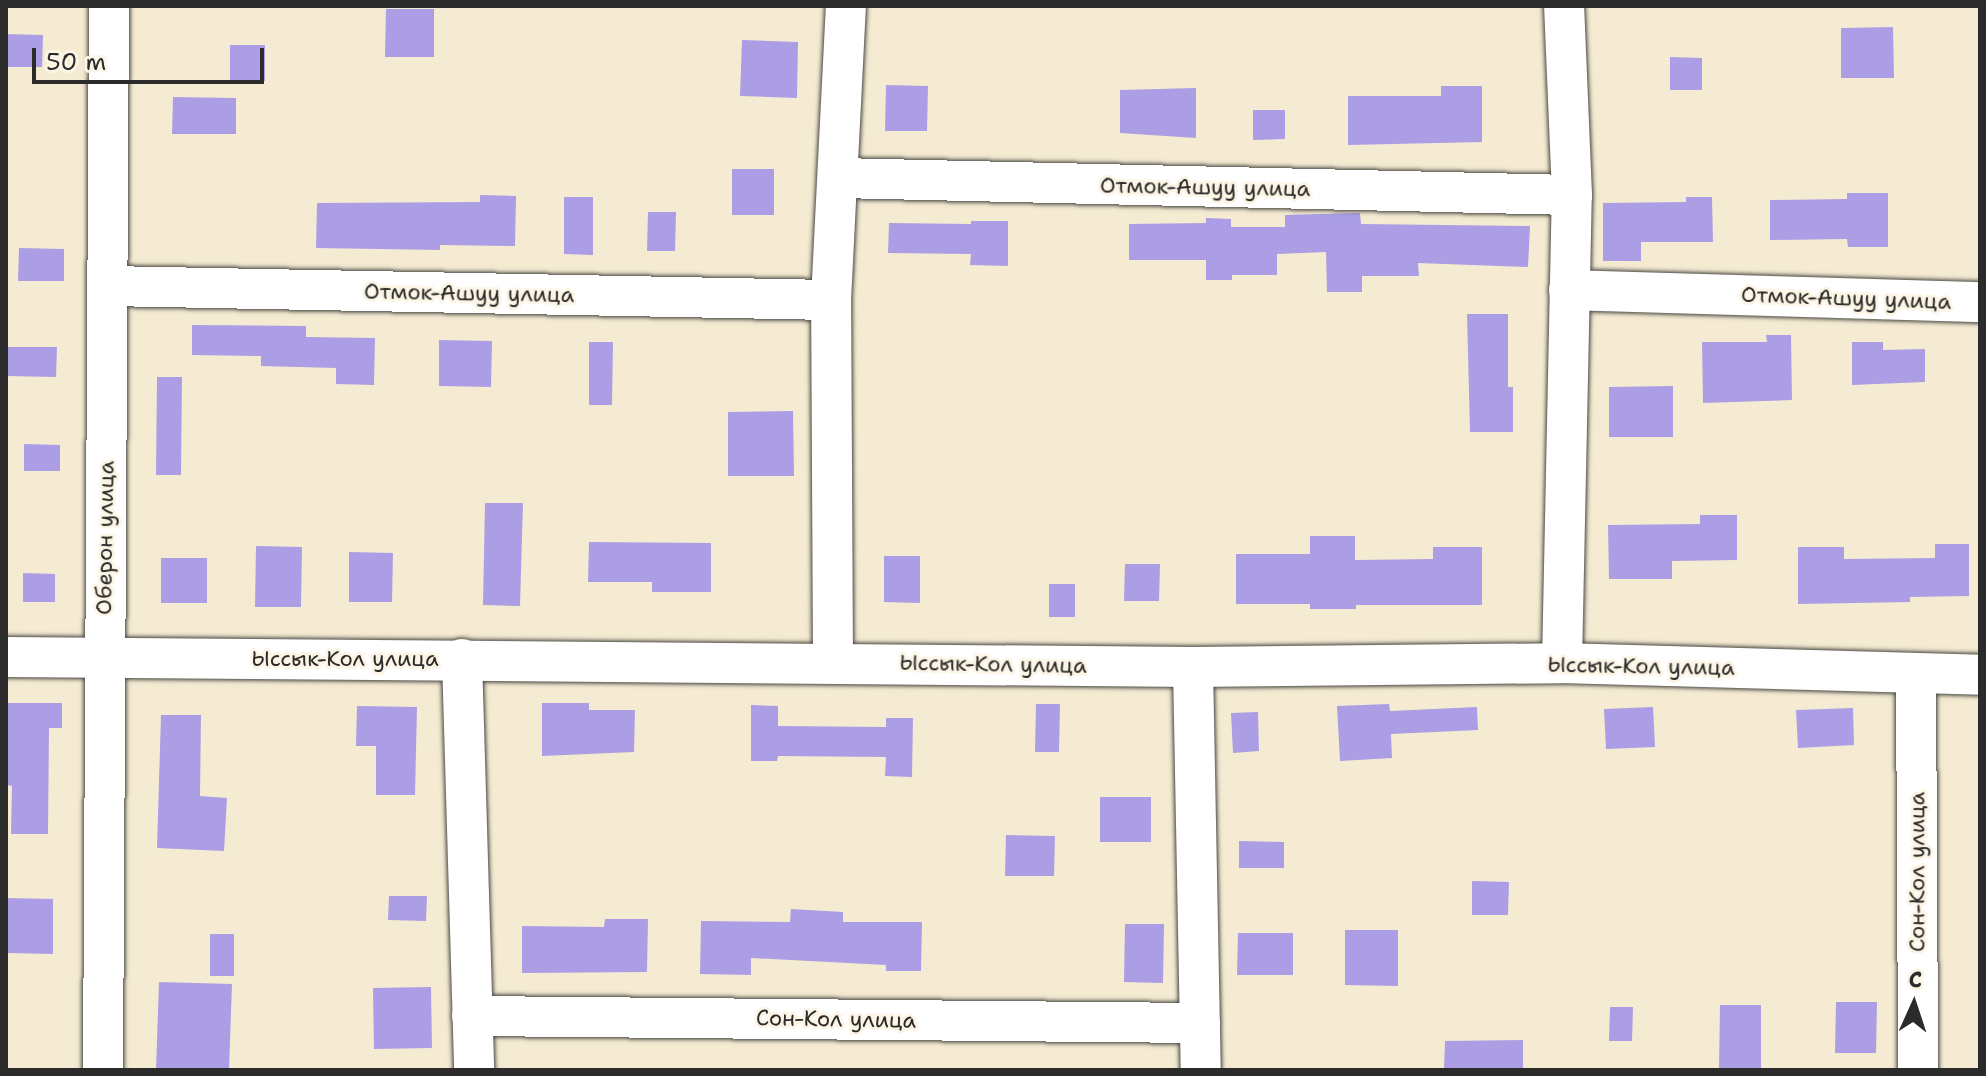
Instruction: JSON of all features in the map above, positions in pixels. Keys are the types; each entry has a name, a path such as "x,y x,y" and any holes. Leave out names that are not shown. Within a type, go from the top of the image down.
{"street":[{"name":"Оберон улица","path":"103,1070 109,6"},
{"path":"833,662 831,300 846,6"},
{"path":"1562,663 1572,195 1564,6"},
{"name":"Отмок-Ашуу улица","path":"839,178 1572,195"},
{"name":"Отмок-Ашуу улица","path":"108,286 831,300"},
{"name":"Отмок-Ашуу улица","path":"1569,290 1980,302"},
{"name":"Ыссык-Кол улица","path":"6,657 1193,667 1562,663 1980,675"},
{"path":"462,659 474,1070"},
{"path":"1193,667 1201,1070"},
{"name":"Сон-Кол улица","path":"1916,674 1918,1070"},
{"name":"Сон-Кол улица","path":"472,1016 1200,1023"}],"building":[{"path":"386,9 434,9 434,57 385,57"},
{"path":"1893,27 1894,78 1841,78 1841,28"},
{"path":"6,34 43,35 42,67 6,67"},
{"path":"742,40 798,42 797,98 740,96"},
{"path":"230,45 265,45 265,81 230,80"},
{"path":"1670,57 1702,58 1702,90 1670,90"},
{"path":"886,85 928,86 927,131 885,131"},
{"path":"1441,86 1482,86 1482,142 1348,145 1348,96 1441,96"},
{"path":"1196,88 1196,138 1120,133 1120,90"},
{"path":"173,97 236,98 236,134 172,134"},
{"path":"1253,110 1285,110 1285,139 1253,140"},
{"path":"732,169 774,169 774,215 732,215"},
{"path":"1847,193 1888,193 1888,247 1848,247 1847,239 1770,240 1770,200 1847,199"},
{"path":"480,195 516,196 515,246 440,245 440,250 316,248 317,203 480,202"},
{"path":"564,197 593,197 593,255 564,254"},
{"path":"1686,197 1712,197 1713,242 1641,242 1641,261 1603,261 1603,203 1686,202"},
{"path":"648,212 676,212 675,251 647,251"},
{"path":"1360,213 1361,224 1530,226 1528,267 1418,263 1419,276 1362,276 1362,292 1327,292 1326,252 1277,254 1277,275 1232,275 1232,280 1206,280 1206,260 1129,260 1129,224 1206,223 1206,218 1231,219 1231,227 1285,227 1285,215"},
{"path":"971,221 1008,221 1008,266 970,265 971,254 888,253 889,223 971,224"},
{"path":"19,248 64,249 64,281 18,281"},
{"path":"1467,314 1508,314 1508,387 1513,387 1513,432 1470,432"},
{"path":"192,325 306,326 306,337 375,338 374,385 336,384 336,368 261,366 261,356 192,355"},
{"path":"1766,335 1791,335 1792,400 1703,403 1702,342 1767,342"},
{"path":"439,340 492,341 491,387 439,386"},
{"path":"589,342 613,342 612,405 589,405"},
{"path":"1852,342 1883,342 1883,350 1925,349 1925,382 1852,385"},
{"path":"6,347 57,347 56,377 6,376"},
{"path":"157,377 182,377 181,475 156,475"},
{"path":"1673,386 1673,437 1609,437 1609,387"},
{"path":"793,411 794,476 728,476 728,412"},
{"path":"24,444 60,445 60,471 24,471"},
{"path":"485,503 523,503 520,606 483,605"},
{"path":"1700,515 1737,515 1737,560 1672,561 1672,579 1609,579 1608,525 1700,524"},
{"path":"1310,536 1355,536 1355,560 1433,559 1433,547 1482,547 1482,605 1356,605 1356,609 1310,609 1310,604 1236,604 1236,554 1310,554"},
{"path":"589,542 711,543 711,592 652,592 652,582 588,582"},
{"path":"1935,544 1969,544 1969,596 1910,597 1910,602 1798,604 1798,547 1844,547 1844,559 1935,558"},
{"path":"256,546 302,547 301,607 255,607"},
{"path":"349,552 393,553 392,602 349,602"},
{"path":"884,556 920,556 920,603 884,602"},
{"path":"161,558 207,558 207,603 161,603"},
{"path":"1125,564 1160,564 1159,601 1124,601"},
{"path":"23,573 55,574 55,602 23,602"},
{"path":"1049,584 1075,584 1075,617 1049,617"},
{"path":"6,703 62,703 62,728 49,728 48,834 11,834 12,786 6,785"},
{"path":"542,703 589,703 589,710 635,710 634,752 542,756"},
{"path":"1036,704 1060,704 1059,752 1035,752"},
{"path":"1389,704 1390,711 1477,707 1478,730 1391,734 1392,758 1340,761 1337,706"},
{"path":"751,705 778,706 778,726 886,727 886,718 913,718 912,777 885,776 886,757 778,756 777,761 751,761"},
{"path":"357,706 417,707 415,795 376,795 376,746 356,746"},
{"path":"1653,707 1655,747 1606,749 1604,709"},
{"path":"1853,708 1854,745 1798,748 1796,710"},
{"path":"1258,712 1259,751 1233,753 1231,713"},
{"path":"161,715 201,715 200,796 227,798 224,851 157,848"},
{"path":"1100,797 1151,797 1151,842 1100,842"},
{"path":"1006,835 1055,836 1054,876 1005,876"},
{"path":"1239,841 1284,842 1284,868 1239,868"},
{"path":"1472,881 1509,882 1508,915 1472,915"},
{"path":"389,896 427,896 426,921 388,920"},
{"path":"6,898 53,899 53,954 6,953"},
{"path":"791,909 843,912 843,922 922,922 921,971 886,971 886,965 751,958 751,975 700,974 701,921 790,922"},
{"path":"605,919 648,919 647,972 522,973 522,926 604,927"},
{"path":"1125,924 1164,924 1163,983 1124,982"},
{"path":"1345,930 1398,930 1398,986 1345,985"},
{"path":"1238,933 1293,933 1293,975 1237,975"},
{"path":"210,934 234,934 234,976 210,976"},
{"path":"159,982 232,984 229,1070 156,1070"},
{"path":"431,987 432,1048 374,1049 373,988"},
{"path":"1836,1002 1877,1002 1876,1053 1835,1053"},
{"path":"1720,1005 1761,1005 1761,1070 1719,1070"},
{"path":"1610,1007 1633,1007 1632,1041 1609,1041"},
{"path":"1523,1040 1523,1070 1444,1070 1445,1041"}]}
